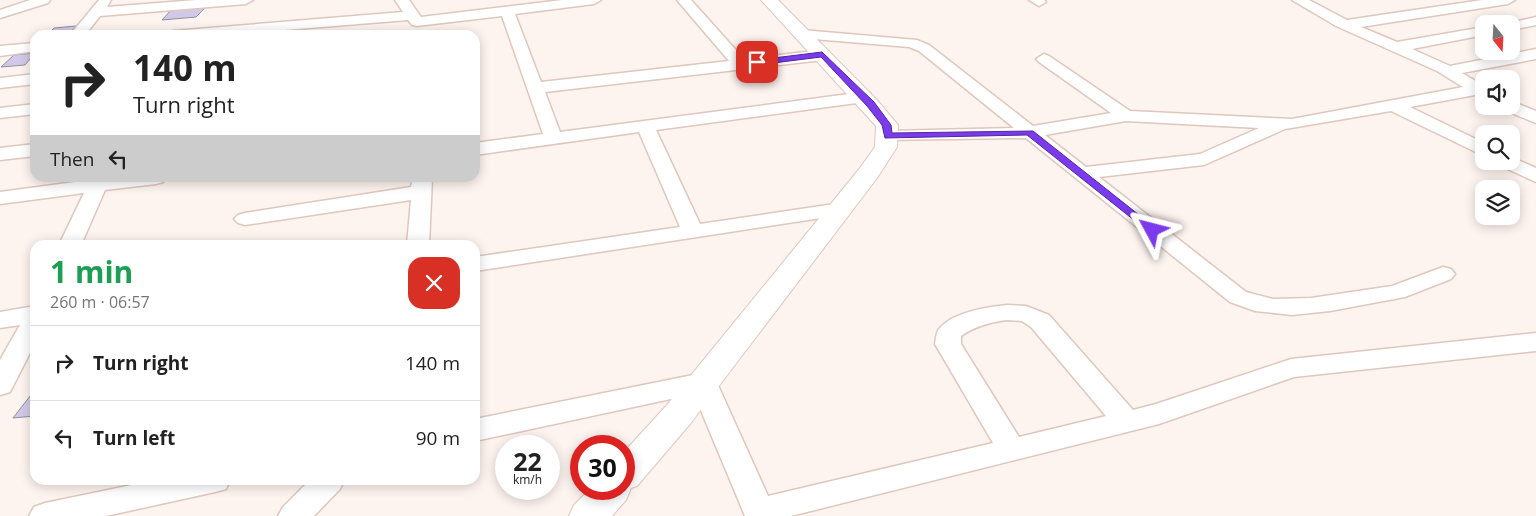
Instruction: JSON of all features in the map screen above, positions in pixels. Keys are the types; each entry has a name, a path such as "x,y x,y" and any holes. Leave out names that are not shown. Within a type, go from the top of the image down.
{"street":[{"path":"0,14 44,0"},
{"path":"81,30 105,0"},
{"path":"96,12 246,0"},
{"path":"402,0 416,24"},
{"path":"283,30 416,24 498,7 594,0"},
{"path":"684,0 740,64"},
{"path":"635,464 678,416 841,209 878,161 886,147 887,125 864,98 770,0"},
{"path":"1345,25 1508,0"},
{"path":"1302,2 1325,1"},
{"path":"1302,2 1345,25 1448,71 1475,89"},
{"path":"498,7 536,88 553,138"},
{"path":"1520,24 1536,21"},
{"path":"1396,47 1475,33"},
{"path":"802,34 919,45 1238,297 1264,306 1280,308 1392,293 1443,274"},
{"path":"0,51 30,48"},
{"path":"1448,71 1536,54"},
{"path":"536,88 822,55"},
{"path":"1044,59 1126,116"},
{"path":"0,82 30,79"},
{"path":"888,136 1030,133 1126,116 1284,124 1475,93"},
{"path":"480,148 864,98"},
{"path":"1392,105 1475,146"},
{"path":"0,113 30,110"},
{"path":"1520,111 1536,118"},
{"path":"1081,173 1204,159 1284,124"},
{"path":"645,126 693,231"},
{"path":"0,154 30,151"},
{"path":"1520,168 1536,176"},
{"path":"0,198 93,182"},
{"path":"72,240 99,182"},
{"path":"245,219 421,185 418,240"},
{"path":"480,263 841,209"},
{"path":"1012,450 948,344 949,333 958,325 974,319 1012,312 1027,314 1040,321 1127,422"},
{"path":"0,320 30,315"},
{"path":"0,385 30,328"},
{"path":"703,383 760,513 1166,412 1278,372 1306,365 1536,342"},
{"path":"480,429 703,383"},
{"path":"46,516 192,485"},
{"path":"294,516 324,485"},
{"path":"588,516 603,500"}],"building":[{"path":"207,6 196,17 162,20 173,8"},
{"path":"76,26 72,30 52,30 54,28"},
{"path":"30,53 30,59 25,65 1,67 14,55"},
{"path":"30,396 30,416 13,418"}],"route":[{"path":"757,62 822,55 870,104 887,125 888,136 1030,133 1152,230"}]}
